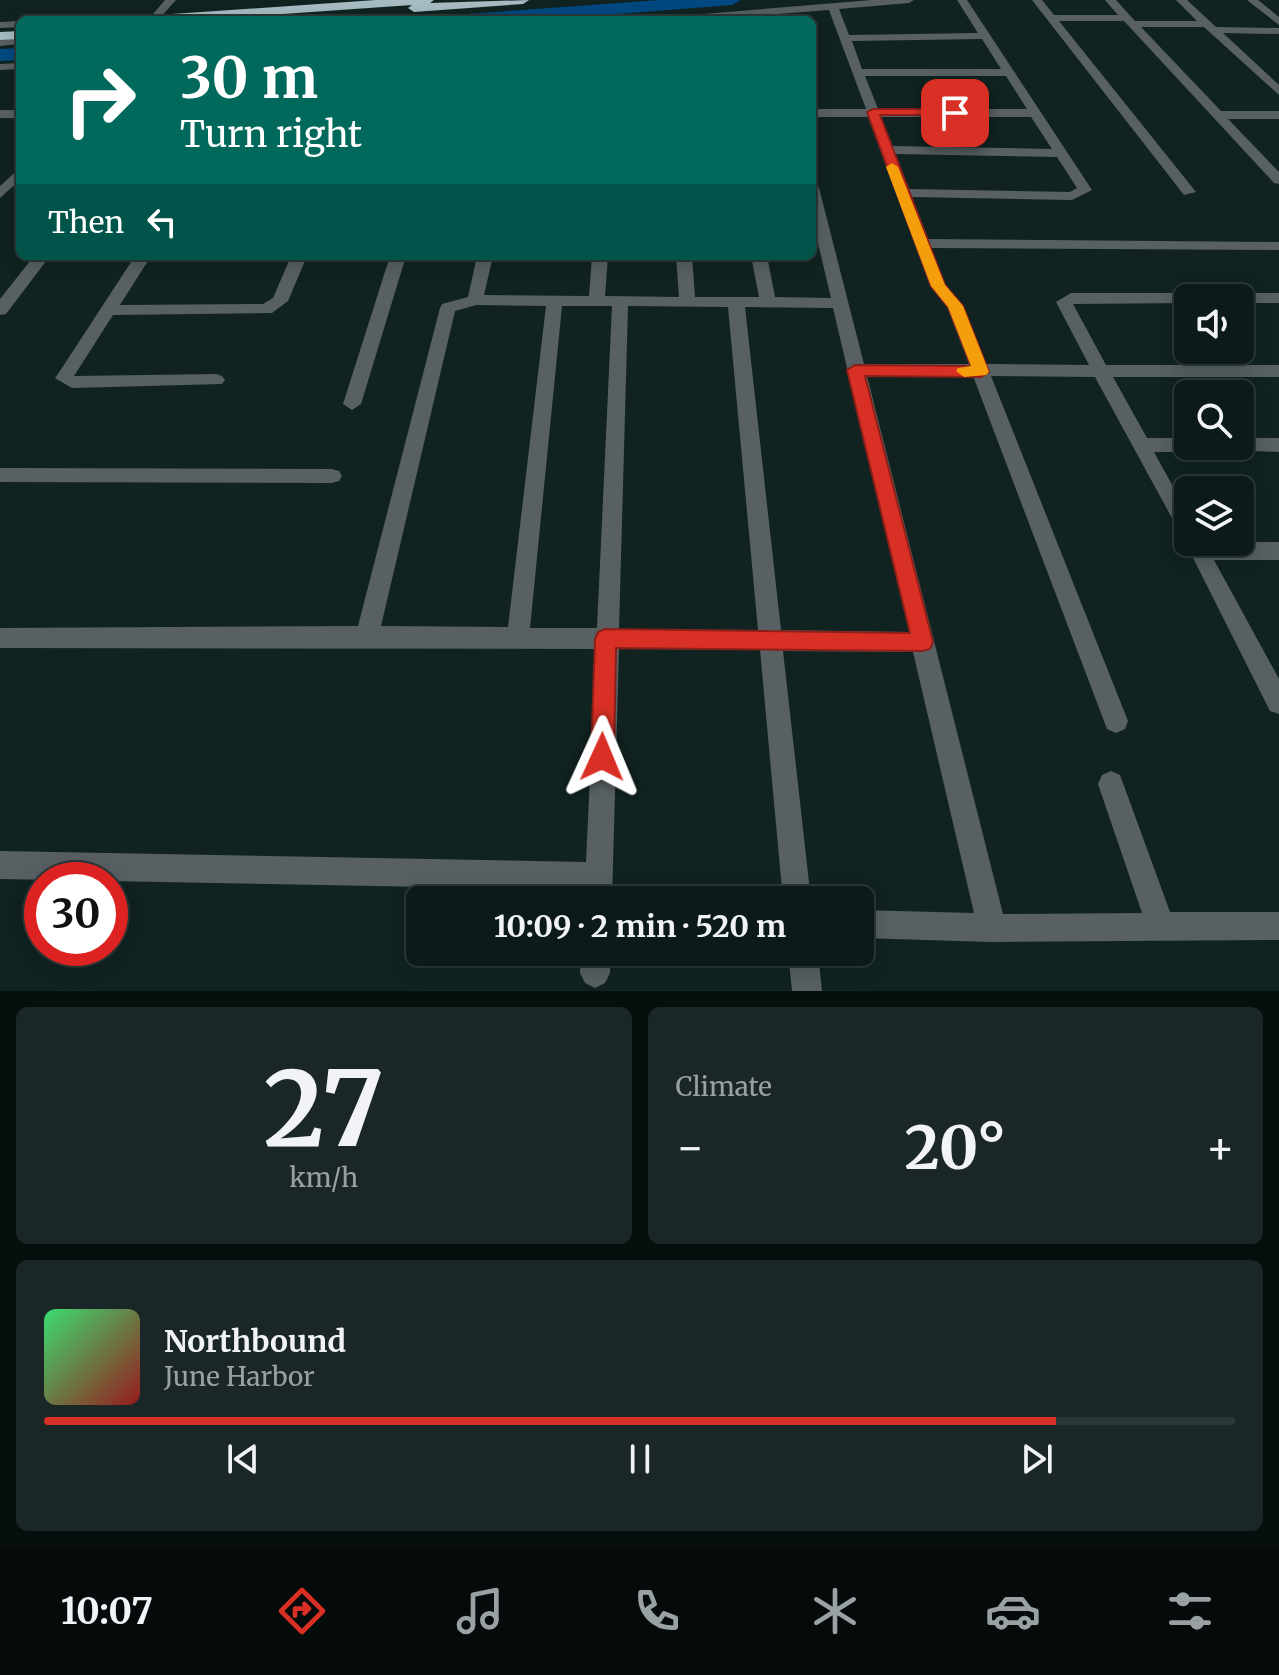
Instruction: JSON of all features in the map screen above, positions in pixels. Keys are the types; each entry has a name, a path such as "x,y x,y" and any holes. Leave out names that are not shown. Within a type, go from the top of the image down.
{"highway":[{"path":"192,16 428,0"},
{"path":"301,16 523,0"}],"street":[{"path":"156,16 171,0"},
{"path":"714,16 909,0"},
{"path":"901,193 1072,196 1083,193 1085,187 962,0"},
{"path":"1037,0 1189,192"},
{"path":"1110,0 1279,180"},
{"path":"1181,0 1279,91"},
{"path":"1252,0 1279,22"},
{"path":"833,6 901,193 938,286 955,306 1116,721"},
{"path":"1052,18 1279,31"},
{"path":"845,38 986,36"},
{"path":"857,72 1010,73"},
{"path":"816,113 1037,113"},
{"path":"1218,115 1279,115"},
{"path":"886,150 1063,153"},
{"path":"0,194 16,176"},
{"path":"816,220 840,303 992,928"},
{"path":"921,243 1279,246"},
{"path":"0,310 39,260"},
{"path":"140,260 64,378 216,380"},
{"path":"109,310 266,309 280,301 297,260"},
{"path":"352,404 397,260"},
{"path":"475,300 484,260"},
{"path":"597,301 600,260"},
{"path":"684,260 687,303"},
{"path":"760,260 768,303"},
{"path":"0,284 21,284"},
{"path":"1174,507 1063,304 1068,298 1279,298"},
{"path":"367,636 445,312 453,305 475,300 840,303"},
{"path":"518,637 555,300"},
{"path":"599,886 605,639 620,302"},
{"path":"736,303 795,886"},
{"path":"855,370 1279,371"},
{"path":"1141,445 1174,445"},
{"path":"1254,445 1279,445"},
{"path":"0,475 332,476"},
{"path":"1254,548 1279,551"},
{"path":"1202,556 1269,666 1279,703"},
{"path":"0,638 367,636 922,642"},
{"path":"1111,784 1161,926"},
{"path":"0,865 547,886"},
{"path":"874,924 992,928 1279,926"},
{"path":"804,966 807,991"}],"waterway":[{"path":"521,16 732,0"},
{"path":"0,55 16,54"}],"slow traffic":[{"path":"892,167 938,286 955,306 981,372 964,371"}],"route":[{"path":"602,757 605,639 922,642 855,370 981,372 955,306 938,286 873,112 955,113"}]}
